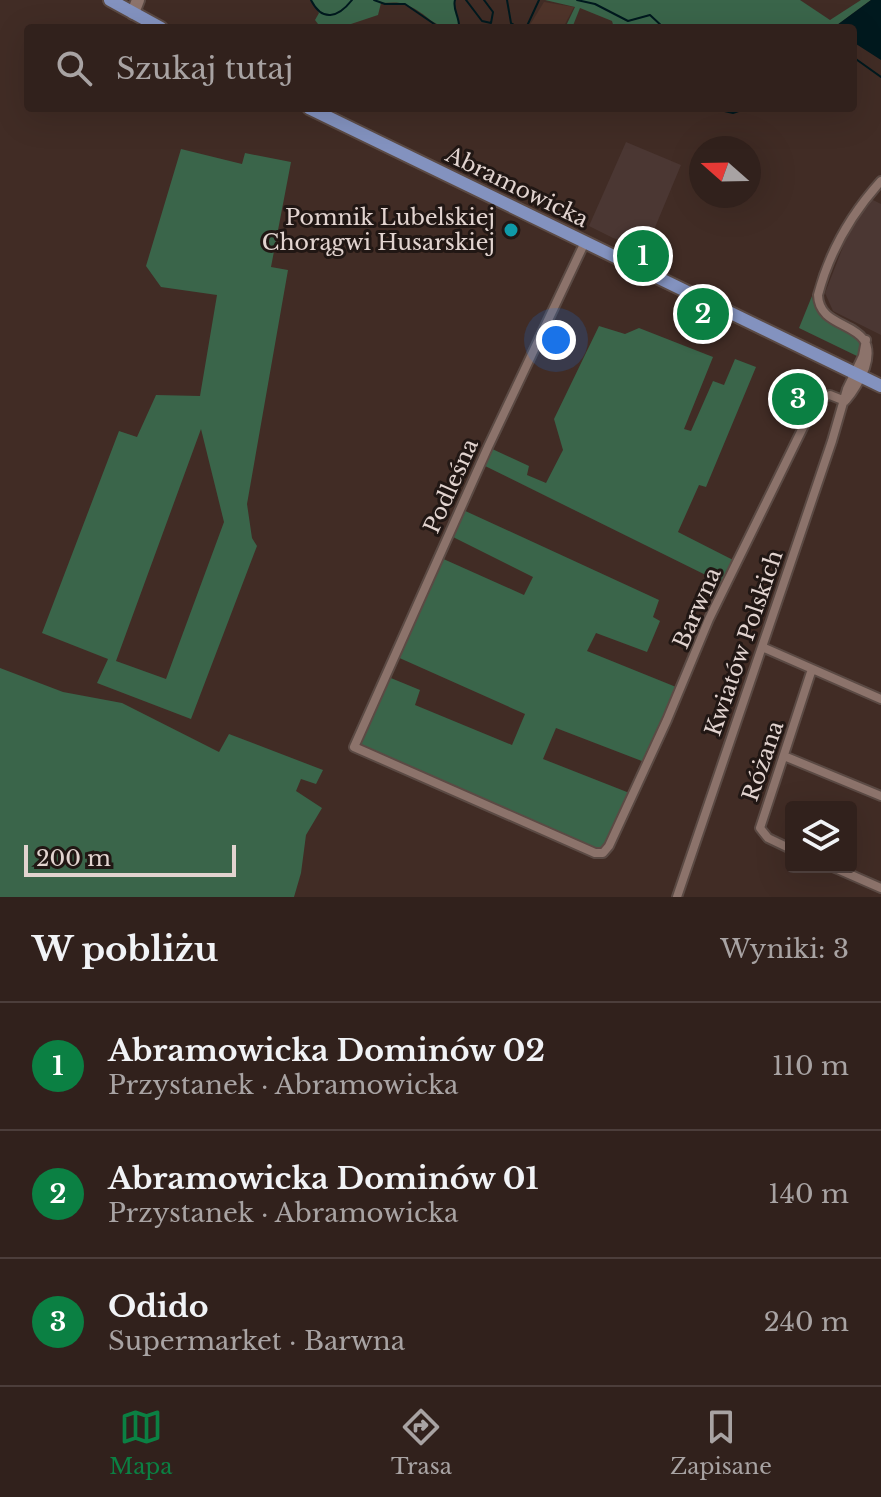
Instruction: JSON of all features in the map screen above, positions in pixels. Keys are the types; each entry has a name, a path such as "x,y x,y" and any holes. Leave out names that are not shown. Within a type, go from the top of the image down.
{"main road":[{"path":"110,0 135,6 156,24"},
{"name":"Abramowicka","path":"317,112 881,386"}],"street":[{"name":"Kwiatów Polskich","path":"677,897 845,401 858,375 866,340 857,331 824,313 818,295 847,224 881,181"},
{"name":"Podleśna","path":"585,242 489,445 354,747 595,853"},
{"name":"Barwna","path":"595,853 603,853 609,846 709,619 817,399 830,395 845,401"},
{"path":"762,647 881,699"},
{"name":"Różana","path":"785,846 768,838 760,828 812,669"},
{"path":"784,756 881,796"},
{"path":"847,873 881,888"}],"shaded area":[{"path":"544,2 574,7 565,24 530,24"},
{"path":"626,142 681,165 646,249 589,226"},
{"path":"871,199 881,204 881,335 833,311 825,293 851,226"}],"green space":[{"path":"311,0 455,0 458,24 437,24 414,9 394,2 381,3 378,15 351,24 318,24 315,20 319,13"},
{"path":"545,0 800,0 830,20 861,0 871,0 838,24 613,24 580,8 574,24 567,24 575,7"},
{"path":"181,149 242,164 245,153 291,162 271,267 288,270 247,504 252,538 257,546 191,719 97,683 108,659 42,633 119,431 137,437 156,395 200,396 217,295 161,287 146,266","holes":["201,429 224,522 166,679 116,661"]},
{"path":"812,296 819,313 861,341 859,357 799,328"},
{"path":"599,326 625,334 639,328 713,357 684,429 691,431 713,381 724,385 735,359 756,367 706,487 699,485 678,532 737,562 726,585 481,464 488,447 529,466 527,475 546,483 563,450 554,419"},
{"path":"461,509 659,600 653,617 660,621 647,652 596,633 587,651 681,689 647,763 556,728 543,759 632,794 603,853 354,747 386,676 420,690 415,705 512,745 525,714 395,656 439,557 524,595 533,577 449,535"},
{"path":"0,668 63,692 122,703 219,752 229,734 323,770 316,784 301,779 296,791 322,808 306,835 294,897 0,897"}],"water":[{"path":"871,0 881,0 881,60 857,45 857,24 838,24"}],"waterway":[{"path":"311,0 320,12 330,15 341,11 352,0"},
{"path":"374,0 385,4 405,4 434,24"},
{"path":"455,0 458,24"},
{"path":"466,0 482,21 491,23 493,12 484,0"},
{"path":"507,0 513,24"},
{"path":"528,24 539,0"},
{"path":"577,0 595,4 628,21 650,15 660,24"},
{"path":"857,60 881,77"},
{"path":"729,112 736,112"}],"place":[{"name":"Pomnik Lubelskiej Chorągwi Husarskiej","path":"511,230"},
{"name":"Abramowicka Dominów 02","path":"643,256"},
{"name":"Abramowicka Dominów 01","path":"703,314"},
{"name":"Odido","path":"798,399"}]}
